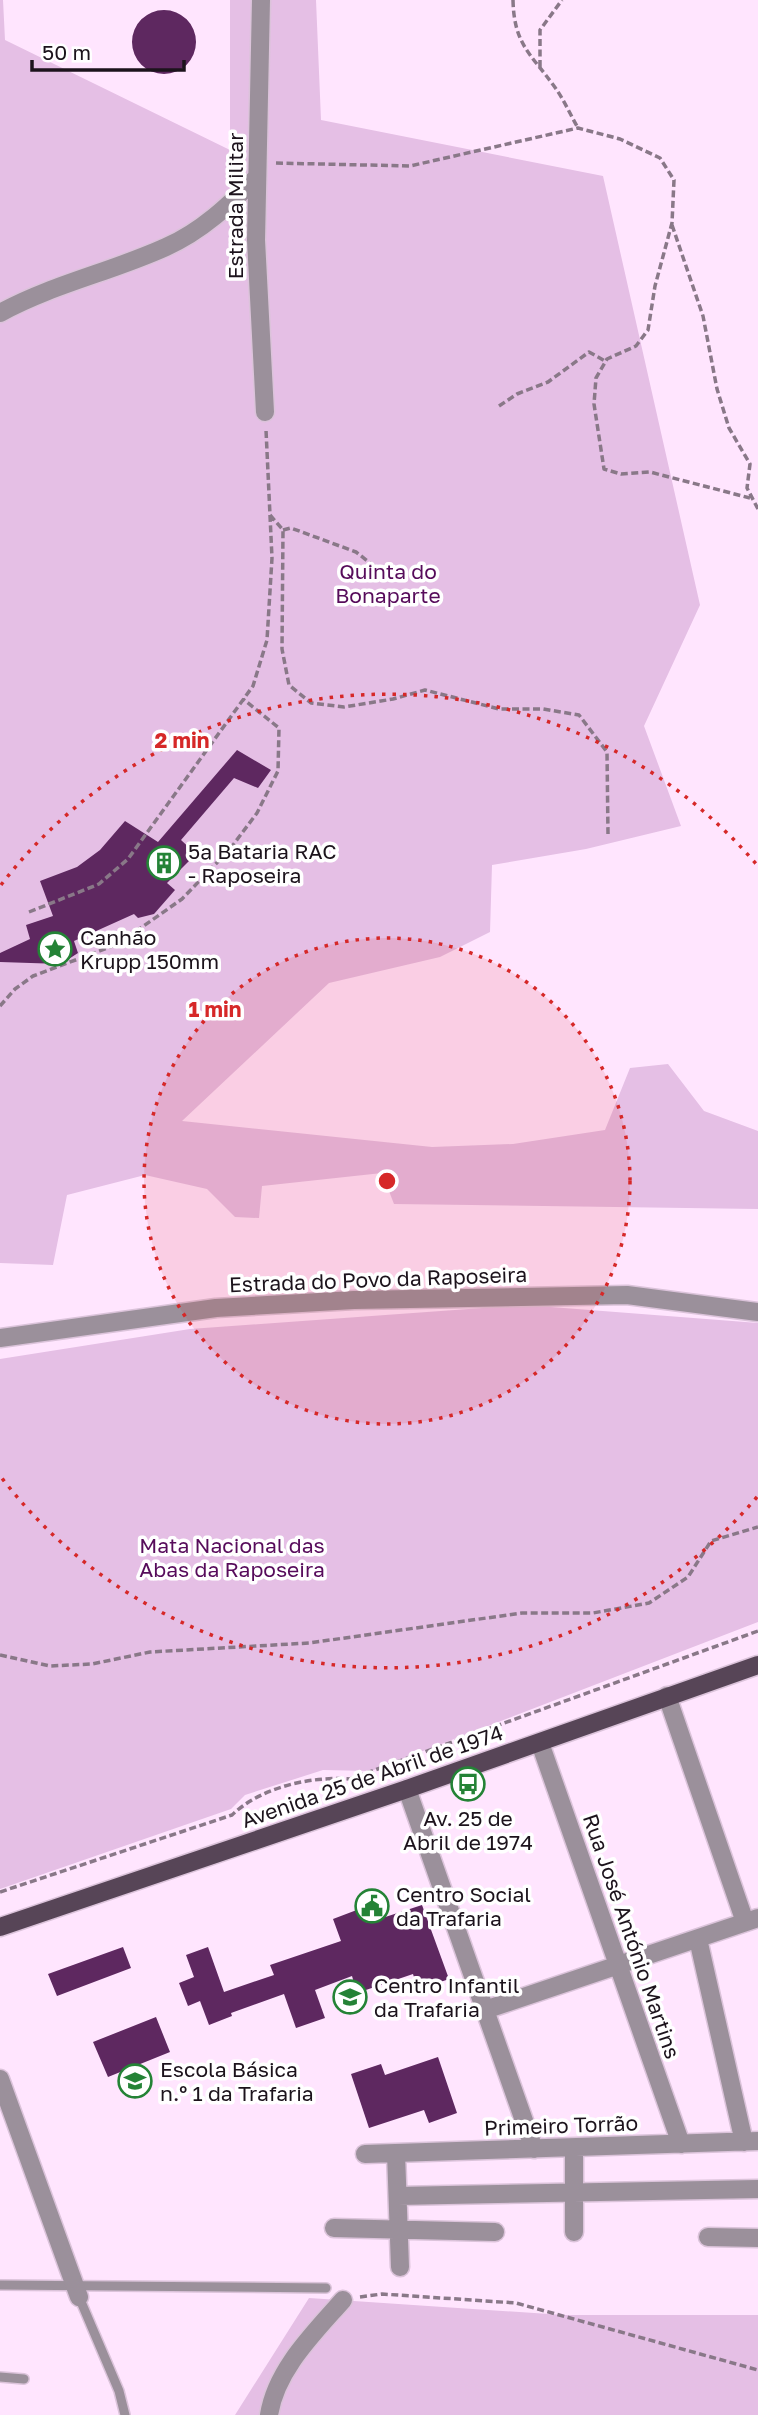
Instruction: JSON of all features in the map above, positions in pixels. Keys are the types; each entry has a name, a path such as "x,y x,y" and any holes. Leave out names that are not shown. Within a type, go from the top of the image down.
{"main road":[{"name":"Avenida 25 de Abril de 1974","path":"0,1927 407,1789 758,1665"}],"street":[{"name":"Estrada Militar","path":"261,0 256,240 265,412"},
{"path":"0,313 36,293 167,247 217,216 256,169"},
{"name":"Estrada do Povo da Raposeira","path":"0,1338 216,1308 354,1300 627,1295 758,1312"},
{"path":"485,2010 752,1920 667,1696"},
{"name":"Rua José António Martins","path":"540,1742 681,2144"},
{"path":"407,1789 534,2149"},
{"path":"698,1938 751,2142"},
{"path":"0,2079 77,2291"},
{"name":"Primeiro Torrão","path":"365,2154 751,2142"},
{"path":"573,2232 574,2148"},
{"path":"397,2153 400,2267"},
{"path":"398,2196 758,2189"},
{"path":"334,2228 399,2227 495,2232"},
{"path":"708,2237 758,2238"},
{"path":"269,2415 272,2394 304,2344 343,2300"}],"lane":[{"path":"0,2285 77,2291 326,2288"},
{"path":"77,2291 119,2391 125,2415"},
{"path":"0,2377 24,2379"}],"path":[{"path":"513,0 513,15 524,51 555,86 578,128"},
{"path":"540,69 540,30 562,0"},
{"path":"256,169 410,166 578,128 620,139 660,158 674,180 671,223 655,286 648,330 636,346 606,361 596,378 594,404 604,468 621,474 650,472 750,498"},
{"path":"671,223 703,316 717,389 729,428 750,464 747,488 758,509"},
{"path":"499,406 517,394 548,382 589,352 606,361"},
{"path":"29,912 99,884 128,859 253,685 267,640 272,558 265,412"},
{"path":"270,515 283,530 282,649 289,685 311,703 344,708 425,690 499,709 543,709 579,715 607,752 608,834"},
{"path":"283,530 291,528 356,552 383,573"},
{"path":"0,1006 15,989 33,976 118,944 182,899 230,849 257,813 278,771 279,728 243,699"},
{"path":"0,1655 50,1666 92,1664 150,1652 309,1643 522,1613 593,1614 649,1603 688,1577 711,1541 758,1527"},
{"path":"0,1892 232,1815 247,1800 321,1777 350,1779 758,1631"},
{"path":"343,2300 382,2294 516,2302 758,2370"}],"green space":[{"name":"Quinta do Bonaparte","path":"0,0 3,0 5,40 230,150 230,0 316,0 321,120 603,176 700,605 644,726 681,826 586,849 492,865 490,932 440,957 329,983 182,1121 432,1147 513,1144 605,1130 630,1068 668,1064 704,1111 758,1131 758,1209 394,1204 382,1173 262,1186 259,1218 235,1217 207,1189 145,1175 67,1195 53,1265 0,1263"},
{"name":"Mata Nacional das Abas da Raposeira","path":"525,1305 758,1323 758,1622 371,1771 323,1770 245,1795 231,1809 0,1889 0,1359 190,1329"},
{"path":"309,2298 564,2315 758,2315 758,2415 235,2415"}],"building":[{"path":"158,10 170,10 187,19 194,30 194,54 187,65 170,74 158,74 146,69 137,60 132,48 132,36 137,24 146,15"},
{"name":"5ª Bataria RAC - Raposeira","path":"237,750 271,770 258,788 234,778 181,840 196,854 167,883 175,890 154,914 138,918 134,914 74,941 78,953 61,964 0,962 0,953 30,939 26,925 53,916 40,881 77,867 100,850 125,821 158,842"},
{"path":"422,1905 449,1979 418,1990 413,1974 357,1993 352,1976 315,1990 325,2018 296,2028 284,1994 231,2013 232,2016 209,2025 200,2001 188,2006 179,1983 194,1977 186,1955 208,1947 224,1992 274,1975 270,1965 341,1941 333,1919 362,1908 367,1923"},
{"path":"123,1947 131,1968 57,1996 48,1974"},
{"path":"156,2017 170,2052 108,2077 93,2042"},
{"path":"438,2057 457,2113 429,2123 424,2110 369,2128 351,2074 381,2064 385,2075"}],"place":[{"name":"5ª Bataria RAC - Raposeira","path":"164,863"},
{"name":"Canhão Krupp 150mm","path":"55,949"},
{"name":"Av. 25 de Abril de 1974","path":"468,1784"},
{"name":"Centro Social da Trafaria","path":"372,1906"},
{"name":"Centro Infantil da Trafaria","path":"350,1997"},
{"name":"Escola Básica n.º 1 da Trafaria","path":"135,2081"}]}
